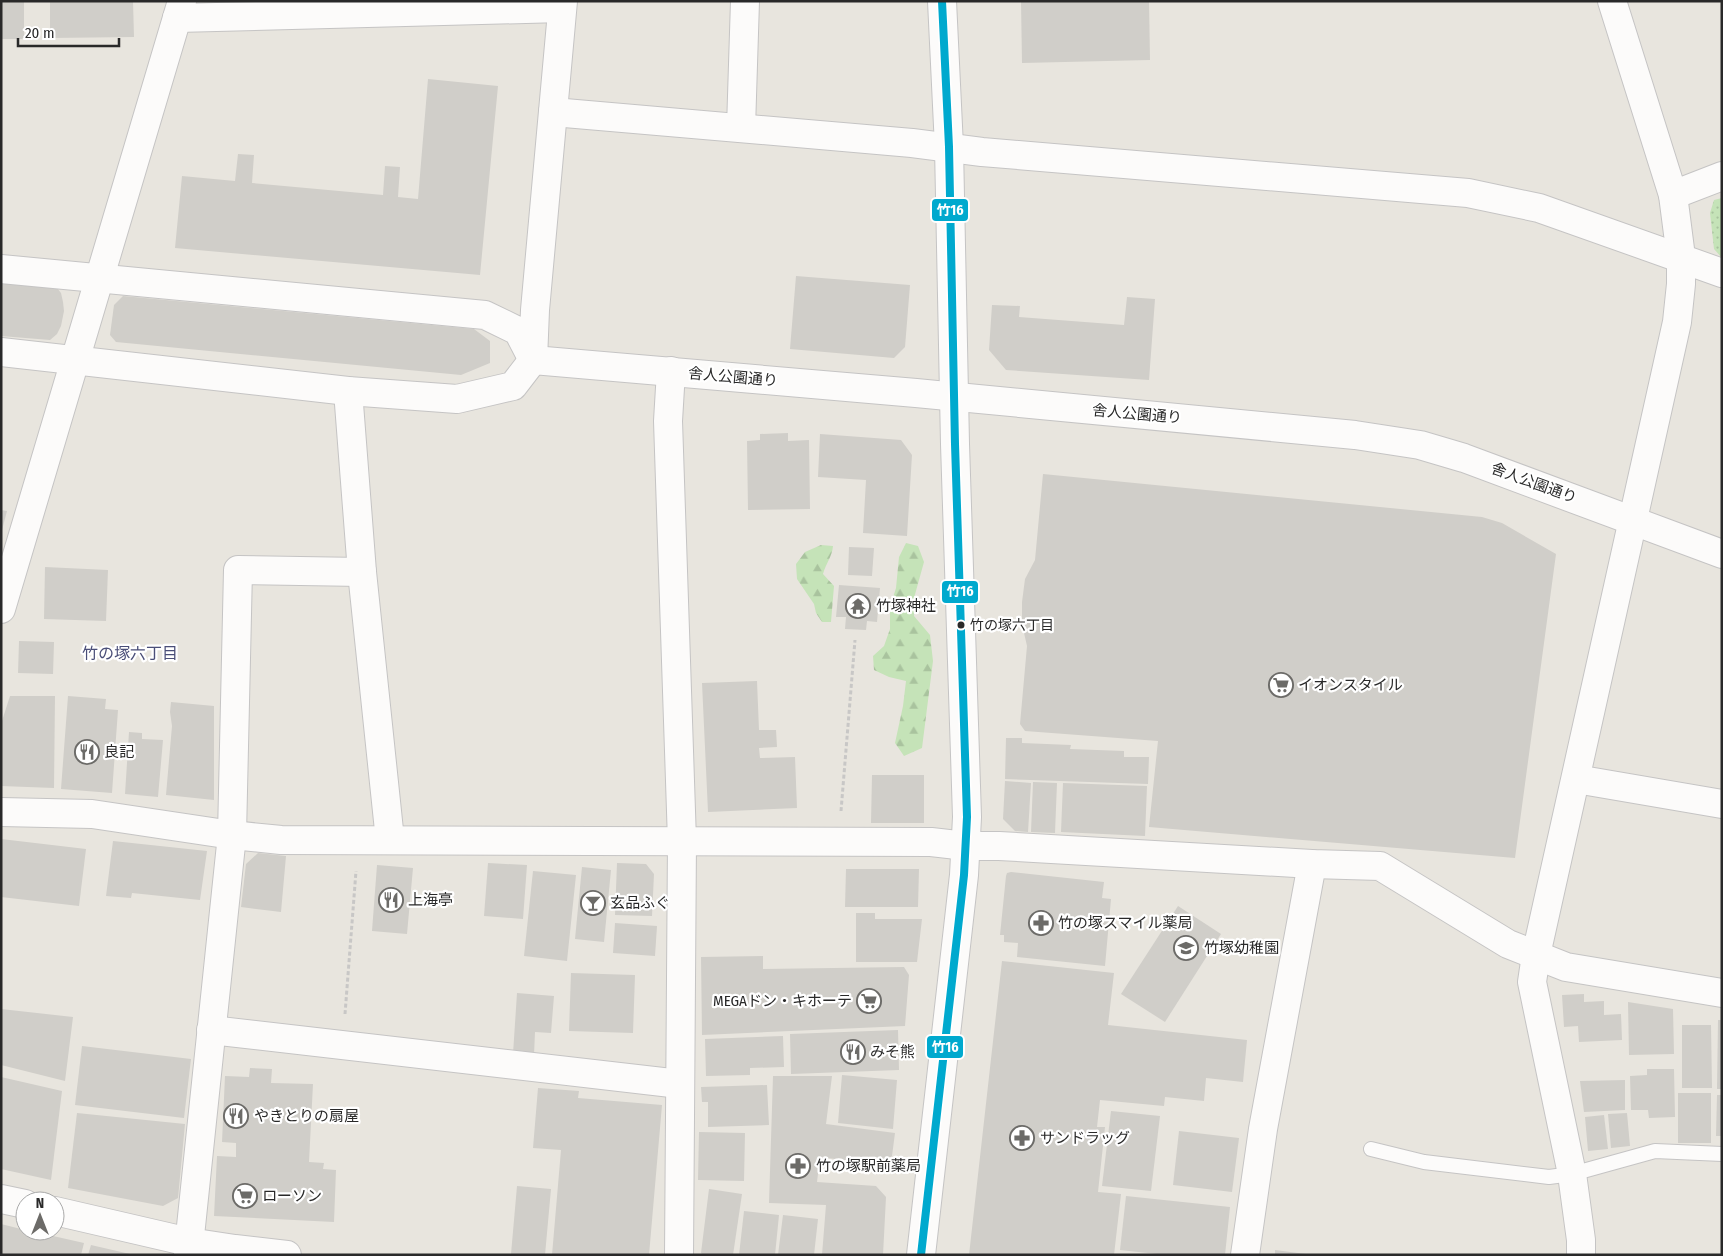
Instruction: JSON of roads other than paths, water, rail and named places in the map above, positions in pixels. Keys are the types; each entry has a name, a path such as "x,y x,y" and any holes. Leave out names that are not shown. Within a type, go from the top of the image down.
{"street":[{"path":"741,128 745,1"},
{"path":"921,1255 963,885 967,817 948,147 942,1"},
{"path":"1581,1255 1581,1240 1572,1174 1532,982 1536,955 1678,322 1681,284 1681,257 1673,195 1612,1"},
{"path":"1,352 75,360 348,391 457,399 513,386 533,360 535,310 562,5 179,10 100,278 75,360 3,600"},
{"path":"553,112 948,147 982,152 1468,193 1539,208 1722,272"},
{"path":"1673,195 1722,176"},
{"path":"1,269 485,315 518,331 533,360"},
{"name":"舎人公園通り","path":"533,360 1355,435 1420,445 1464,458 1722,554"},
{"path":"670,371 668,421 682,841 679,1255"},
{"path":"348,391 362,572 390,840"},
{"path":"189,1248 232,835 238,570 362,572"},
{"path":"1576,779 1722,804"},
{"path":"1,812 92,814 232,835 281,840 931,842 966,846 999,846 1312,864 1380,866 1508,944 1566,967 1722,993"},
{"path":"1245,1255 1264,1129 1312,864"},
{"path":"211,1030 680,1084"},
{"path":"1,1199 15,1202"},
{"path":"65,1214 189,1248 235,1249 287,1255"}],"lane":[{"path":"1371,1149 1424,1162 1549,1177 1572,1174 1655,1151 1722,1154"}],"place":[{"name":"竹塚神社","path":"858,606"},
{"name":"竹の塚六丁目","path":"961,625"},
{"name":"イオンスタイル","path":"1281,685"},
{"name":"良記","path":"87,752"},
{"name":"上海亭","path":"391,900"},
{"name":"玄品ふぐ","path":"593,903"},
{"name":"竹の塚スマイル薬局","path":"1041,923"},
{"name":"竹塚幼稚園","path":"1186,948"},
{"name":"MEGAドン・キホーテ","path":"869,1001"},
{"name":"みそ熊","path":"853,1052"},
{"name":"やきとりの扇屋","path":"236,1116"},
{"name":"サンドラッグ","path":"1022,1138"},
{"name":"竹の塚駅前薬局","path":"798,1166"},
{"name":"ローソン","path":"245,1196"}],"district":[{"name":"竹の塚六丁目","path":"130,653"}]}
